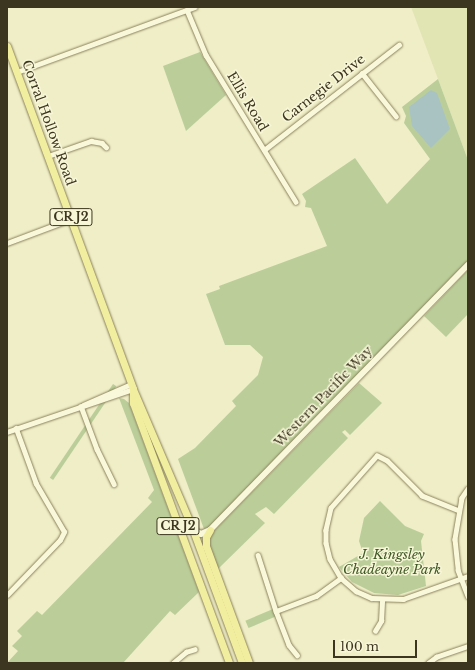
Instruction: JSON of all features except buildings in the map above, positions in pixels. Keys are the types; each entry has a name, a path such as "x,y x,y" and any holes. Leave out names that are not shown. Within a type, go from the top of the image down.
{"main road":[{"name":"Corral Hollow Road","path":"7,46 72,219 132,387 192,529 242,663"},
{"name":"Corral Hollow Road","path":"132,387 133,403 229,663"},
{"path":"174,514 178,510 184,510"},
{"path":"210,530 206,536 206,546 248,663"}],"street":[{"path":"17,72 195,7"},
{"name":"Ellis Road","path":"187,10 206,55 296,202"},
{"name":"Carnegie Drive","path":"264,150 398,45"},
{"path":"362,73 396,116"},
{"path":"48,156 92,141 102,142 106,147"},
{"path":"7,243 72,219"},
{"name":"Western Pacific Way","path":"210,530 468,265"},
{"path":"7,432 81,406 91,405 132,387"},
{"path":"81,406 97,449 114,484"},
{"path":"7,595 60,540 64,532 36,484 16,429"},
{"path":"459,512 422,496 381,457 374,458 331,508 326,530 326,543 330,559 341,578 364,595 382,600 403,599 468,576"},
{"path":"468,489 459,512 455,549 462,579 468,596"},
{"path":"192,529 200,534 210,530"},
{"path":"258,555 276,611 289,645 297,655"},
{"path":"276,611 316,596 341,578"},
{"path":"375,631 381,621 382,600"},
{"path":"428,663 436,657 468,646"},
{"path":"173,663 186,652 195,649"}],"green space":[{"path":"411,7 468,7 468,160 438,79"},
{"path":"200,52 226,95 186,131 163,66"},
{"path":"438,79 468,160 468,262 210,527 204,529 178,459 195,448 236,406 232,401 258,375 263,357 250,345 225,345 206,294 220,289 219,286 327,246 311,208 305,207 306,201 302,194 355,158 387,204 430,159 404,123 406,116 402,107"},
{"path":"468,270 468,314 446,337 424,316"},
{"path":"359,383 382,403 350,435 345,430 342,432 348,438 274,514 266,507 255,514 265,523 218,569 208,541 212,533"},
{"path":"113,384 116,386 53,480 50,478"},
{"path":"119,398 124,399 129,403 199,592 175,615 170,611 123,663 7,663 18,651 12,646 22,636 17,631 37,611 42,615 152,502 148,498 154,490"},
{"name":"J. Kingsley Chadeayne Park","path":"380,501 405,526 424,534 421,541 426,586 398,595 374,593 352,582 339,567 363,553 359,541 364,518"},
{"path":"273,609 276,616 249,628 245,621"}],"water":[{"path":"431,90 437,93 450,129 431,148 412,126 409,107"}]}
